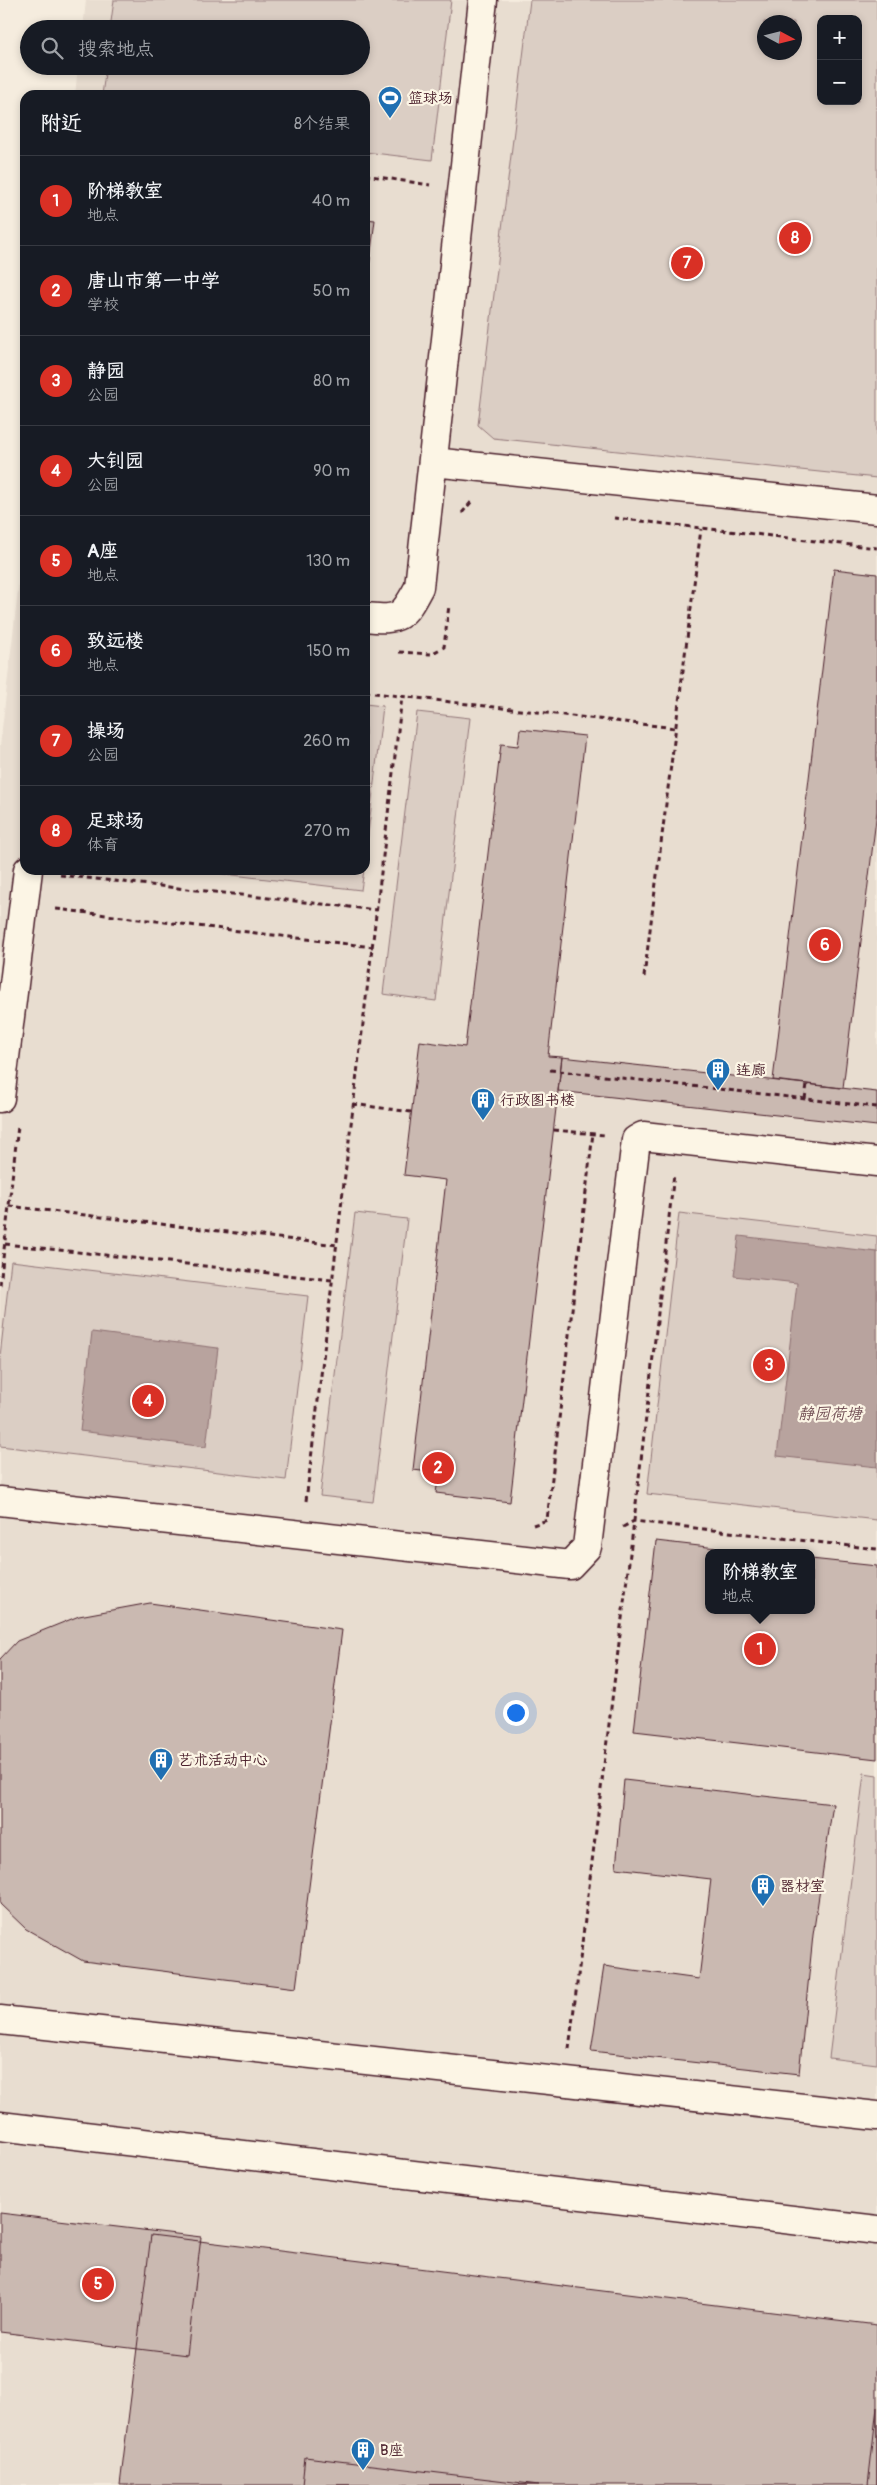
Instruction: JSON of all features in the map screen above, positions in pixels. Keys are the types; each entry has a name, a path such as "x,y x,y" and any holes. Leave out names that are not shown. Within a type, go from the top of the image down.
{"street":[{"path":"370,618 388,620 406,611 419,587 483,0"},
{"path":"433,462 877,509"},
{"path":"0,1098 3,1051 27,875"},
{"path":"0,1501 570,1565 587,1547 636,1140 643,1136 877,1162"},
{"path":"0,2020 877,2116"},
{"path":"0,2126 877,2230"}],"path":[{"path":"460,516 470,501 476,501"},
{"path":"612,517 701,529 877,548"},
{"path":"644,977 701,529"},
{"path":"394,651 422,655 431,654 444,647 449,600"},
{"path":"370,693 675,728"},
{"path":"316,1502 306,1501 402,697"},
{"path":"58,875 377,910"},
{"path":"53,909 373,947"},
{"path":"550,1070 877,1107"},
{"path":"805,1099 807,1084"},
{"path":"353,1104 411,1112"},
{"path":"531,1526 546,1520 593,1133"},
{"path":"569,2052 634,1521 674,1173"},
{"path":"9,1206 337,1245"},
{"path":"5,1244 332,1280"},
{"path":"587,1547 634,1521 877,1549"}],"shaded area":[{"path":"86,0 877,0 877,2485 0,2485 0,746 20,573 20,875 370,875 370,90 76,90 77,75 370,75 370,20 84,20"},
{"path":"114,0 451,0 432,160 370,153 370,90 103,90 105,75 370,75 370,20 111,20"},
{"path":"530,0 877,0 877,478 493,438 478,425"},
{"path":"370,705 383,706 370,817"},
{"path":"417,712 470,718 436,1001 383,994"},
{"path":"233,875 363,875 361,890"},
{"path":"355,1213 407,1219 373,1502 320,1496"},
{"path":"679,1213 877,1236 877,1520 647,1494"},
{"path":"11,1261 308,1296 286,1480 0,1446 0,1356"},
{"path":"864,1773 877,1775 877,2064 829,2058"}],"water":[{"name":"静园荷塘","path":"739,1236 877,1252 877,1467 777,1456 797,1283 734,1276"},
{"path":"92,1332 218,1348 206,1447 80,1431"}],"building":[{"path":"370,220 375,220 370,260"},
{"path":"834,569 877,574 877,811 843,1088 773,1080"},
{"name":"行政图书楼","path":"520,729 585,736 548,1056 562,1057 510,1502 436,1493 439,1473 413,1470 446,1180 404,1175 420,1041 465,1047 501,744 518,746"},
{"name":"连廊","path":"562,1057 877,1092 877,1126 558,1091"},
{"path":"656,1541 725,1549 705,1549 705,1614 815,1614 815,1559 877,1566 877,1759 634,1731"},
{"name":"艺术活动中心","path":"150,1603 342,1630 296,1988 83,1961 26,1929 0,1904 0,1659 17,1641 79,1616"},
{"name":"器材室","path":"624,1780 833,1804 813,1935 799,2074 591,2051 604,1966 699,1979 711,1879 616,1868"},
{"path":"0,2213 201,2237 187,2355 0,2332"},
{"path":"151,2235 877,2325 877,2485 120,2485"},
{"path":"877,2407 877,2485 868,2485"},
{"name":"B座","path":"305,2457 539,2485 302,2485"}],"place":[{"name":"篮球场","path":"390,119"},
{"name":"足球场","path":"795,238"},
{"name":"操场","path":"687,263"},
{"name":"致远楼","path":"825,945"},
{"name":"连廊","path":"718,1091"},
{"name":"行政图书楼","path":"483,1121"},
{"name":"静园","path":"769,1365"},
{"name":"大钊园","path":"148,1401"},
{"name":"唐山市第一中学","path":"438,1468"},
{"name":"阶梯教室","path":"760,1649"},
{"name":"艺术活动中心","path":"161,1781"},
{"name":"器材室","path":"763,1907"},
{"name":"A座","path":"98,2284"},
{"name":"B座","path":"363,2471"}]}
